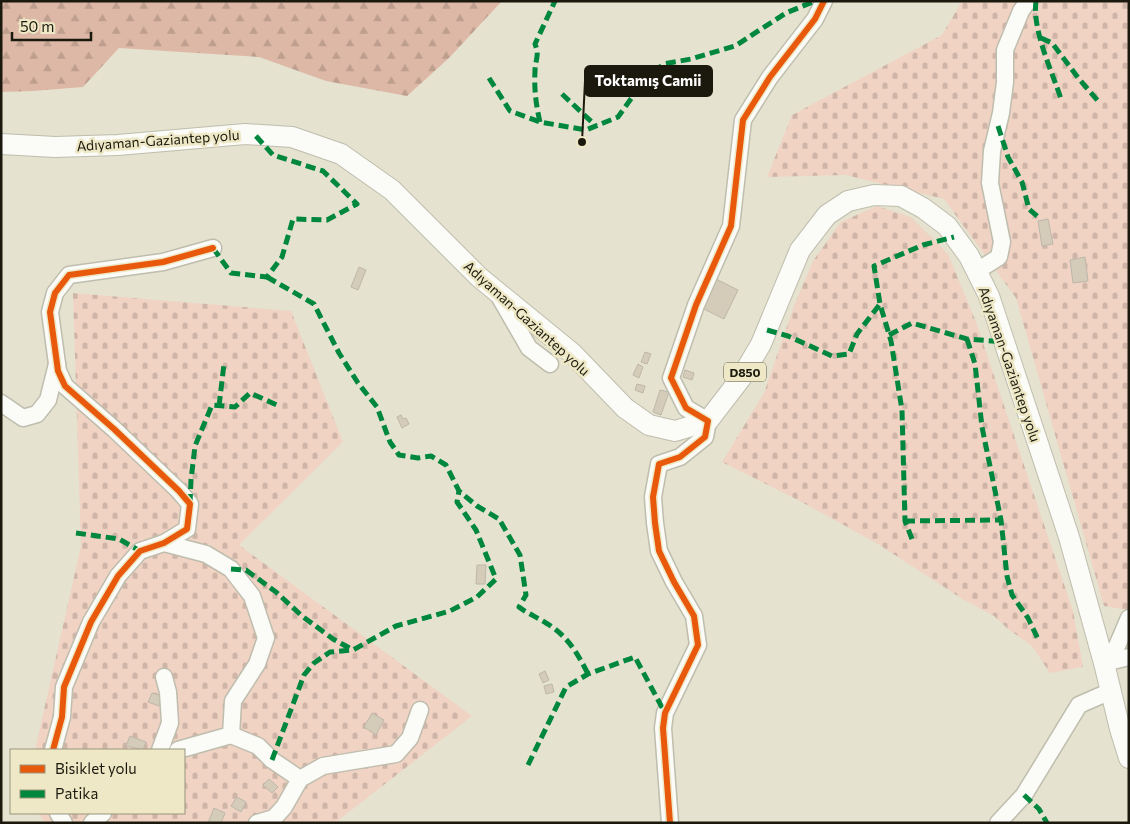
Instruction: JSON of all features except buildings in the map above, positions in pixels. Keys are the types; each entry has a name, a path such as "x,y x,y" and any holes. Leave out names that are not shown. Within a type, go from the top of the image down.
{"main road":[{"name":"Adıyaman-Gaziantep yolu","path":"1,144 55,147 118,145 244,134 292,137 341,154 392,190 478,277 572,354 625,408 649,425 675,431 708,421 741,378 762,344 800,250 827,215 848,201 874,195 900,196 923,208 946,226 969,256 989,296 1066,528 1129,758"}],"street":[{"path":"670,823 663,728 665,713 698,645 694,616 659,551 653,497 659,464 680,457 705,437 708,421 686,408 670,378 696,305 731,226 743,120 770,77 815,19 824,1"},
{"path":"977,271 999,257 1002,242 990,183 992,151 1001,113 1005,50 1021,11 1028,1"},
{"path":"53,749 62,717 64,687 91,622 118,576 140,551 164,543 187,529 190,504 179,490 65,386 58,371 50,312 55,293 69,275 163,262 213,248"},
{"path":"497,292 529,348 550,364"},
{"path":"1,403 23,418 37,414 48,400 57,364"},
{"path":"164,543 206,554 232,569 252,596 266,638 257,664 233,701 231,736"},
{"path":"1104,663 1117,646 1129,618"},
{"path":"1104,663 1129,657"},
{"path":"160,749 170,723 168,692 164,677"},
{"path":"998,823 1024,795 1079,705 1111,691"},
{"path":"257,823 274,818 284,807 300,779 323,766 396,754 410,738 420,710"},
{"path":"182,749 231,736 258,746 272,760 300,779"},
{"path":"92,823 102,814"}],"green space":[{"path":"1,1 502,1 449,58 407,96 326,81 259,57 119,48 83,87 1,92"},
{"path":"962,1 1129,1 1129,610 1104,606 1016,298 944,199 846,175 767,177 792,115 942,35"},
{"path":"877,206 911,217 948,254 976,322 1073,611 1083,667 1050,673 1032,646 1008,629 994,616 964,600 878,544 800,501 722,462 764,393 794,306 813,261 841,222"},
{"path":"73,293 291,311 343,442 239,545 472,716 335,823 45,823 39,814 185,814 185,749 35,749 81,546"}],"marked path":[{"path":"540,122 535,91 537,55 535,44 555,1"},
{"path":"489,78 510,111 540,122 586,130 618,117 638,89 663,64 691,59 735,46 786,13 815,1"},
{"path":"1036,1 1037,25 1040,37 1061,99"},
{"path":"1041,38 1052,43 1099,102"},
{"path":"562,94 596,126"},
{"path":"998,126 1008,157 1022,182 1029,209 1038,217"},
{"path":"213,248 231,273 267,277 282,257 293,219 327,220 357,204 323,171 273,155 255,135"},
{"path":"912,539 905,521 902,410 891,341 880,304 874,266 923,245 954,237"},
{"path":"267,277 314,304 339,353 358,383 377,407 390,442 399,455 418,458 431,456 446,465 459,491 477,506 499,519 520,555 526,595 519,607 560,633 576,652 588,674"},
{"path":"767,330 788,336 832,356 849,354 857,334 880,304"},
{"path":"889,335 912,323 967,339 1004,342"},
{"path":"967,339 975,364 982,427 1001,520 1007,576 1012,595 1028,618 1039,641"},
{"path":"219,406 224,364"},
{"path":"190,504 195,446 212,405 235,407 250,393 277,405"},
{"path":"272,760 304,675 314,663 330,652 353,650 396,626 450,611 477,597 496,579 476,530 457,502 459,491"},
{"path":"905,521 1001,520"},
{"path":"76,533 119,539 140,551"},
{"path":"231,569 246,570 276,592 302,616 333,639 353,650"},
{"path":"528,765 566,687 588,674 635,657 665,713"},
{"path":"1024,795 1039,809 1047,823"}],"cycle path":[{"path":"670,823 663,728 665,713 698,645 694,616 659,551 653,497 659,464 680,457 705,437 708,421 686,408 671,378 696,305 731,226 743,120 770,77 815,19 824,1"},
{"path":"53,749 62,717 64,687 91,622 118,576 140,551 164,543 187,529 190,504 179,491 114,429 65,386 58,371 50,312 55,293 69,275 163,262 213,248"}],"place":[{"name":"Toktamış Camii","path":"582,142"}]}
